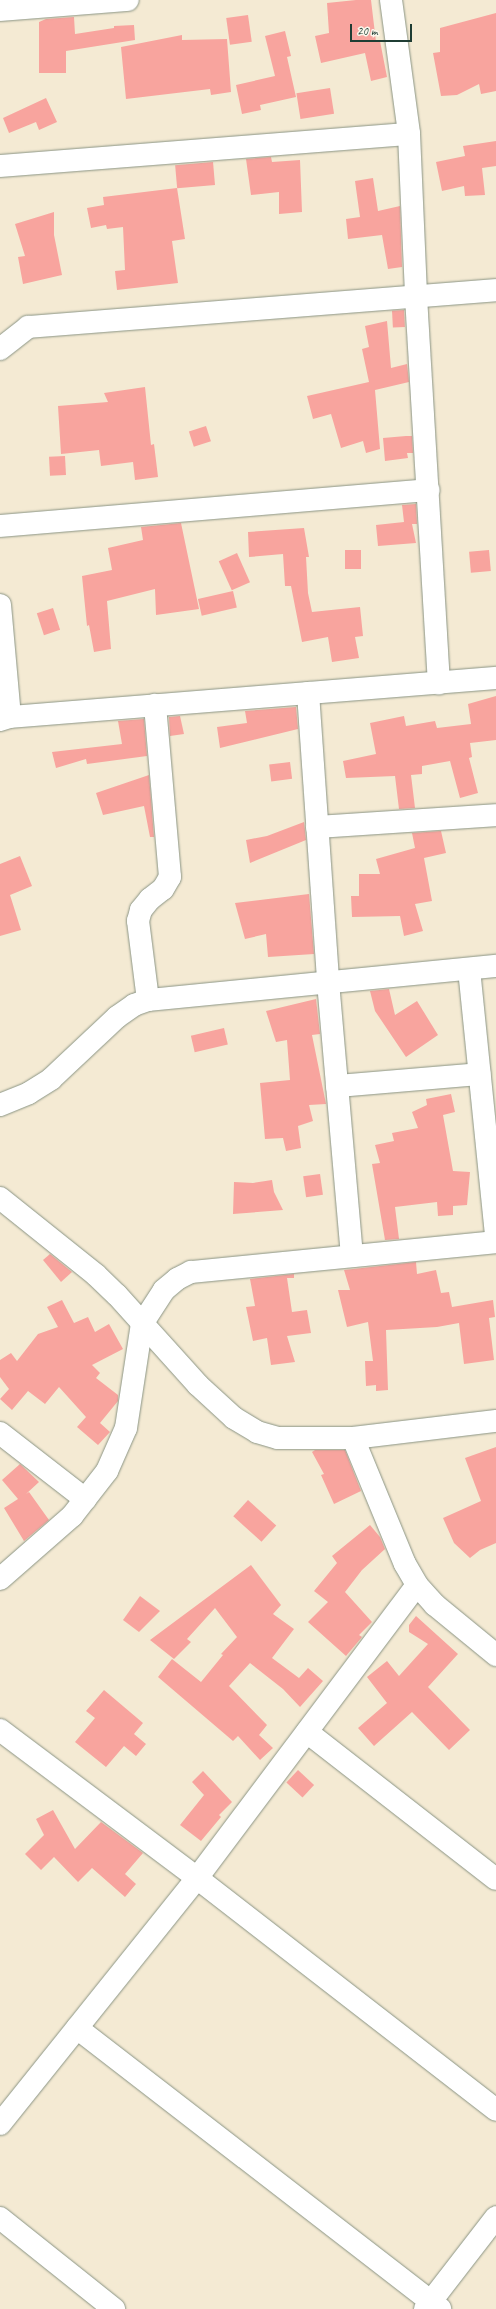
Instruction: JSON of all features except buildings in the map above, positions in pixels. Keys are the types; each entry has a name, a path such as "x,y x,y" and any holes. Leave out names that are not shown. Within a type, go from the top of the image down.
{"street":[{"path":"0,10 128,0"},
{"path":"391,0 409,134 416,297 439,683"},
{"path":"0,166 409,134"},
{"path":"0,349 28,327 496,290"},
{"path":"0,526 428,490"},
{"path":"0,605 5,719 155,705 496,678"},
{"path":"308,693 328,982 352,1256"},
{"path":"148,1000 138,921 141,910 150,899 163,889 170,877 155,705"},
{"path":"317,827 496,815"},
{"path":"0,1105 29,1093 51,1079 117,1017 134,1005 148,1000 496,966"},
{"path":"469,969 496,1236"},
{"path":"337,1086 479,1074"},
{"path":"0,1198 96,1275 198,1384 234,1418 257,1432 278,1438 352,1438 496,1421"},
{"path":"0,1579 58,1530 86,1499 107,1470 126,1428 142,1324 164,1290 191,1272 496,1242"},
{"path":"0,1433 86,1499"},
{"path":"352,1438 405,1564 417,1585 436,1605 496,1654"},
{"path":"0,2124 197,1878 417,1585"},
{"path":"0,1730 197,1878 496,2110"},
{"path":"307,1732 496,1879"},
{"path":"77,2028 432,2306 496,2217"},
{"path":"0,2218 114,2309"}]}
